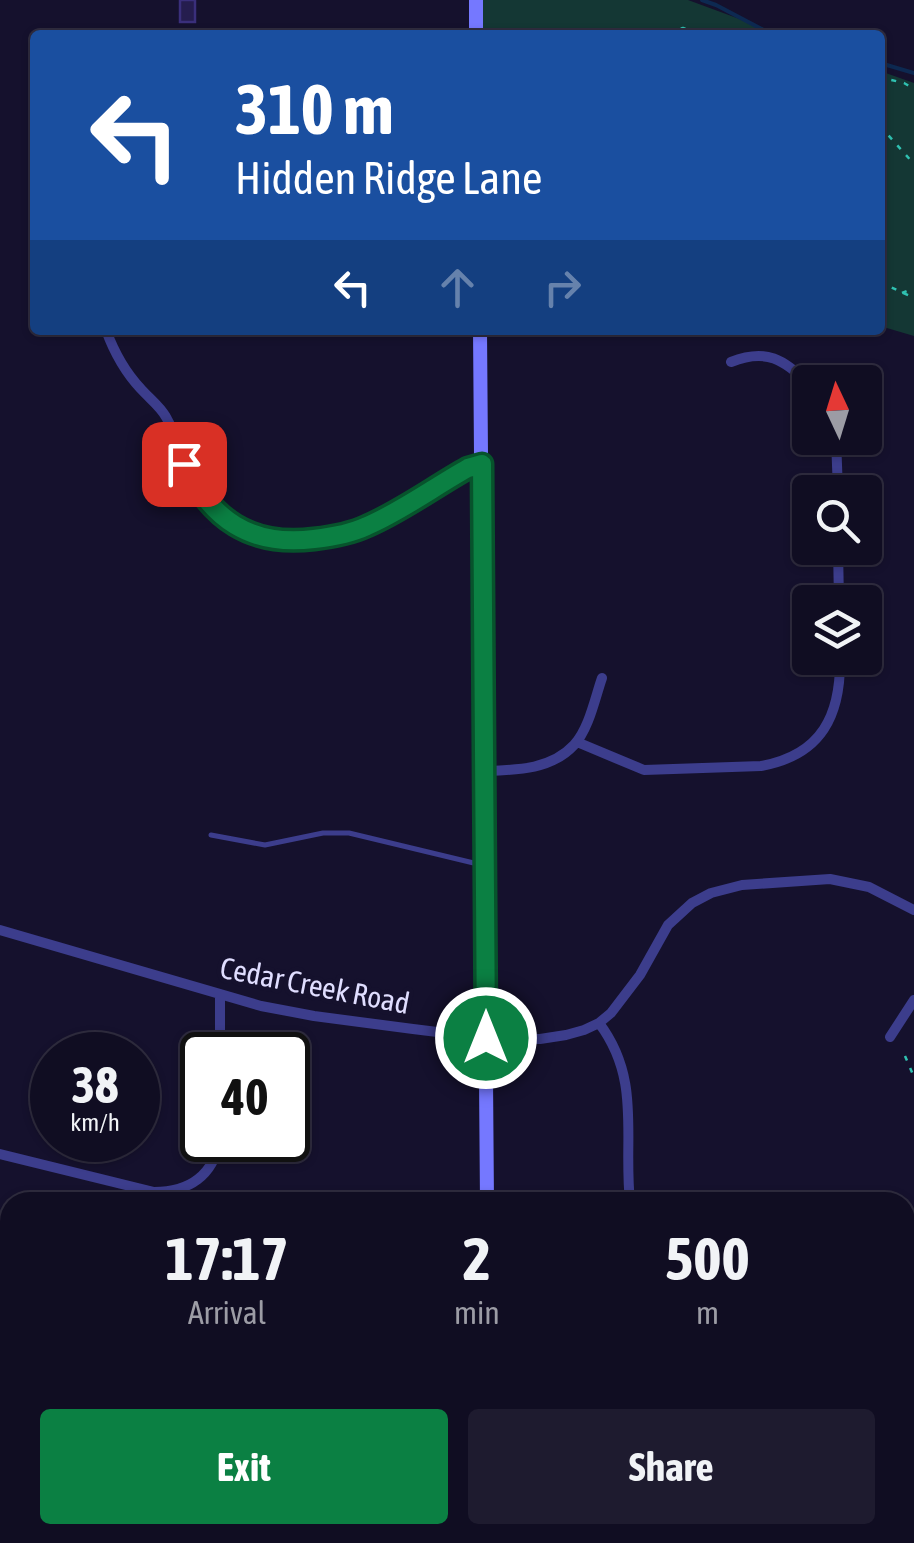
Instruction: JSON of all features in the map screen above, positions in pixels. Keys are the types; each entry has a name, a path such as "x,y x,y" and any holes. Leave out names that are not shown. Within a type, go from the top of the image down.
{"street":[{"path":"476,0 476,30"},
{"path":"108,335 125,370 167,418 196,490 216,512 250,533 300,540 336,536 366,527 468,468 482,464"},
{"path":"480,335 487,1192"},
{"path":"731,362 748,355 767,355 792,370"},
{"path":"577,742 644,770 776,763 804,750 823,732 838,701 839,675"},
{"path":"484,771 535,768 572,748 602,678"},
{"path":"630,1192 626,1080 614,1046 599,1023 626,997 668,925 711,892 742,884 830,879 869,887 914,910"},
{"name":"Cedar Creek Road","path":"0,930 261,1006 314,1016 486,1038 548,1038 599,1023"},
{"path":"220,994 220,1032"},
{"path":"890,1037 914,1000"},
{"path":"0,1154 136,1192"},
{"path":"169,1192 198,1181 213,1162"}],"lane":[{"path":"211,835 266,845 323,833 348,833 485,866"}],"path":[{"path":"885,80 914,89"},
{"path":"885,132 914,164"},
{"path":"885,284 914,298"},
{"path":"902,293 914,288"},
{"path":"904,1056 914,1077"}],"green space":[{"path":"476,0 688,0 769,30 476,30"},
{"path":"885,73 914,83 914,336 885,327"}],"building":[{"path":"180,0 195,0 195,22 180,22"}],"waterway":[{"path":"702,0 764,30"},
{"path":"885,64 914,73"}],"route":[{"path":"184,464 196,490 236,526 262,537 300,540 336,536 366,527 468,468 482,464 486,1038"}]}
